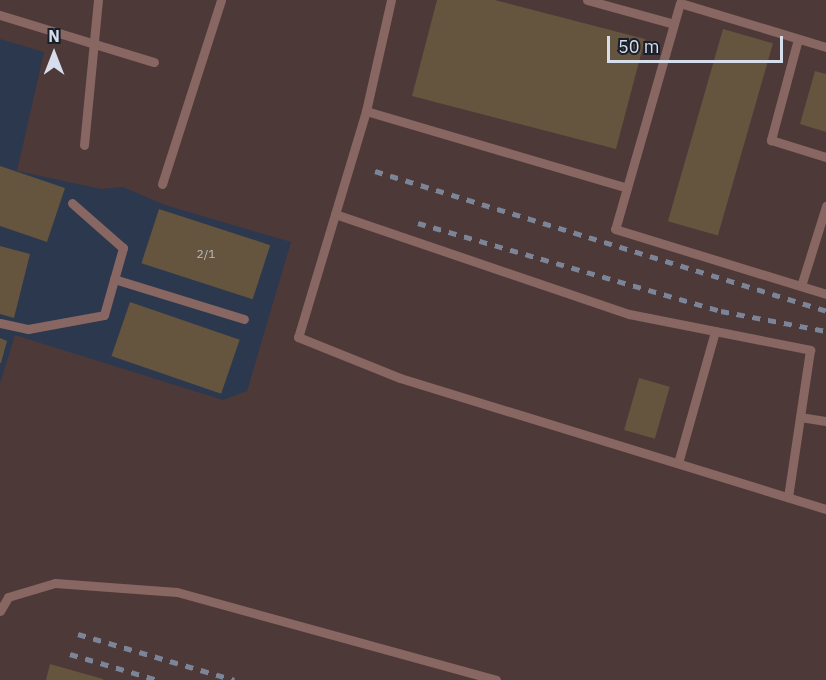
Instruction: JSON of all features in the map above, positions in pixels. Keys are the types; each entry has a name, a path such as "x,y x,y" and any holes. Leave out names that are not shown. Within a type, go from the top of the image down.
{"lane":[{"path":"84,145 98,0"},
{"path":"162,184 221,0"},
{"path":"391,0 366,111 298,337 400,378 826,509"},
{"path":"587,0 674,24"},
{"path":"826,47 680,3 615,229 826,294"},
{"path":"0,15 154,62"},
{"path":"798,39 771,140 826,157"},
{"path":"366,111 627,188"},
{"path":"0,323 28,329 104,315 123,248 72,203"},
{"path":"801,286 826,206"},
{"path":"335,214 629,314 810,350 788,497"},
{"path":"114,279 244,319"},
{"path":"678,463 715,331"},
{"path":"800,417 826,421"},
{"path":"0,611 8,597 55,583 177,591 496,680"}],"shaded area":[{"path":"0,0 826,0 826,680 0,680 0,383 15,335 223,400 247,391 291,242 165,205 123,187 101,189 17,171 44,52 0,39"}],"building":[{"path":"437,0 495,0 645,39 616,149 412,96"},
{"path":"723,29 773,43 718,236 668,221"},
{"path":"815,71 826,74 826,132 800,124"},
{"path":"0,166 65,188 47,242 0,226"},
{"path":"159,209 270,245 253,299 141,263"},
{"path":"0,246 30,254 14,318 0,314"},
{"path":"130,302 240,340 221,394 111,356"},
{"path":"0,338 7,341 1,363 0,363"},
{"path":"639,378 670,387 655,439 624,430"},
{"path":"50,664 103,679 103,680 46,680"}],"railway":[{"path":"375,171 826,311"},
{"path":"418,223 721,311 826,331"},
{"path":"78,634 234,680"},
{"path":"70,654 158,680"}]}
